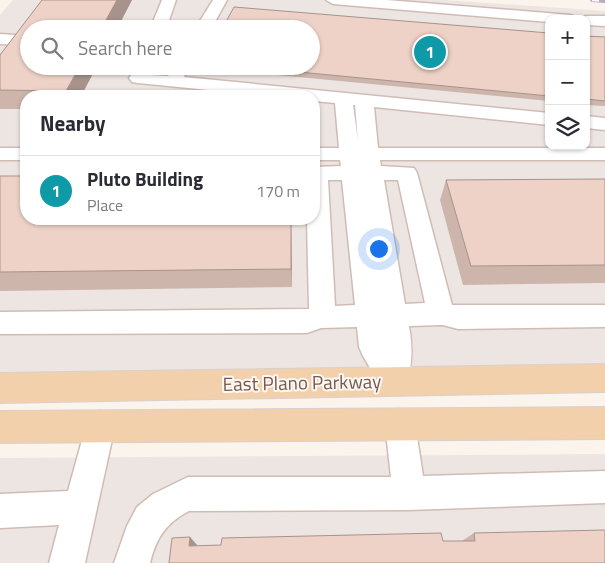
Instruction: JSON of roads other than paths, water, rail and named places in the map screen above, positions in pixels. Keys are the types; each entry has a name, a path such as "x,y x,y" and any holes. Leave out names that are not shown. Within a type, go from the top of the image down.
{"main road":[{"name":"East Plano Parkway","path":"0,388 605,378"},
{"path":"393,381 400,424"},
{"path":"100,426 110,386"},
{"path":"0,427 605,422"}],"lane":[{"path":"161,20 169,0"},
{"path":"208,20 220,0"},
{"path":"333,0 545,17"},
{"path":"590,20 605,21"},
{"path":"7,45 20,33"},
{"path":"133,90 139,75"},
{"path":"187,75 291,90"},
{"path":"320,94 545,118"},
{"path":"354,99 382,316 373,347 393,381"},
{"path":"590,122 605,124"},
{"path":"0,154 20,154"},
{"path":"320,172 361,164 605,154"},
{"path":"320,155 407,174 436,300 443,314"},
{"path":"318,316 322,309 323,290 319,225"},
{"path":"0,323 307,322 318,316 443,314 458,318 605,316"},
{"path":"400,424 409,492"},
{"path":"67,563 100,426"},
{"path":"132,563 137,541 149,519 165,503 188,494 409,492 605,487"},
{"path":"0,511 80,507"}],"railway":[{"path":"592,0 605,1"}],"place":[{"name":"Pluto Building","path":"430,52"}]}
